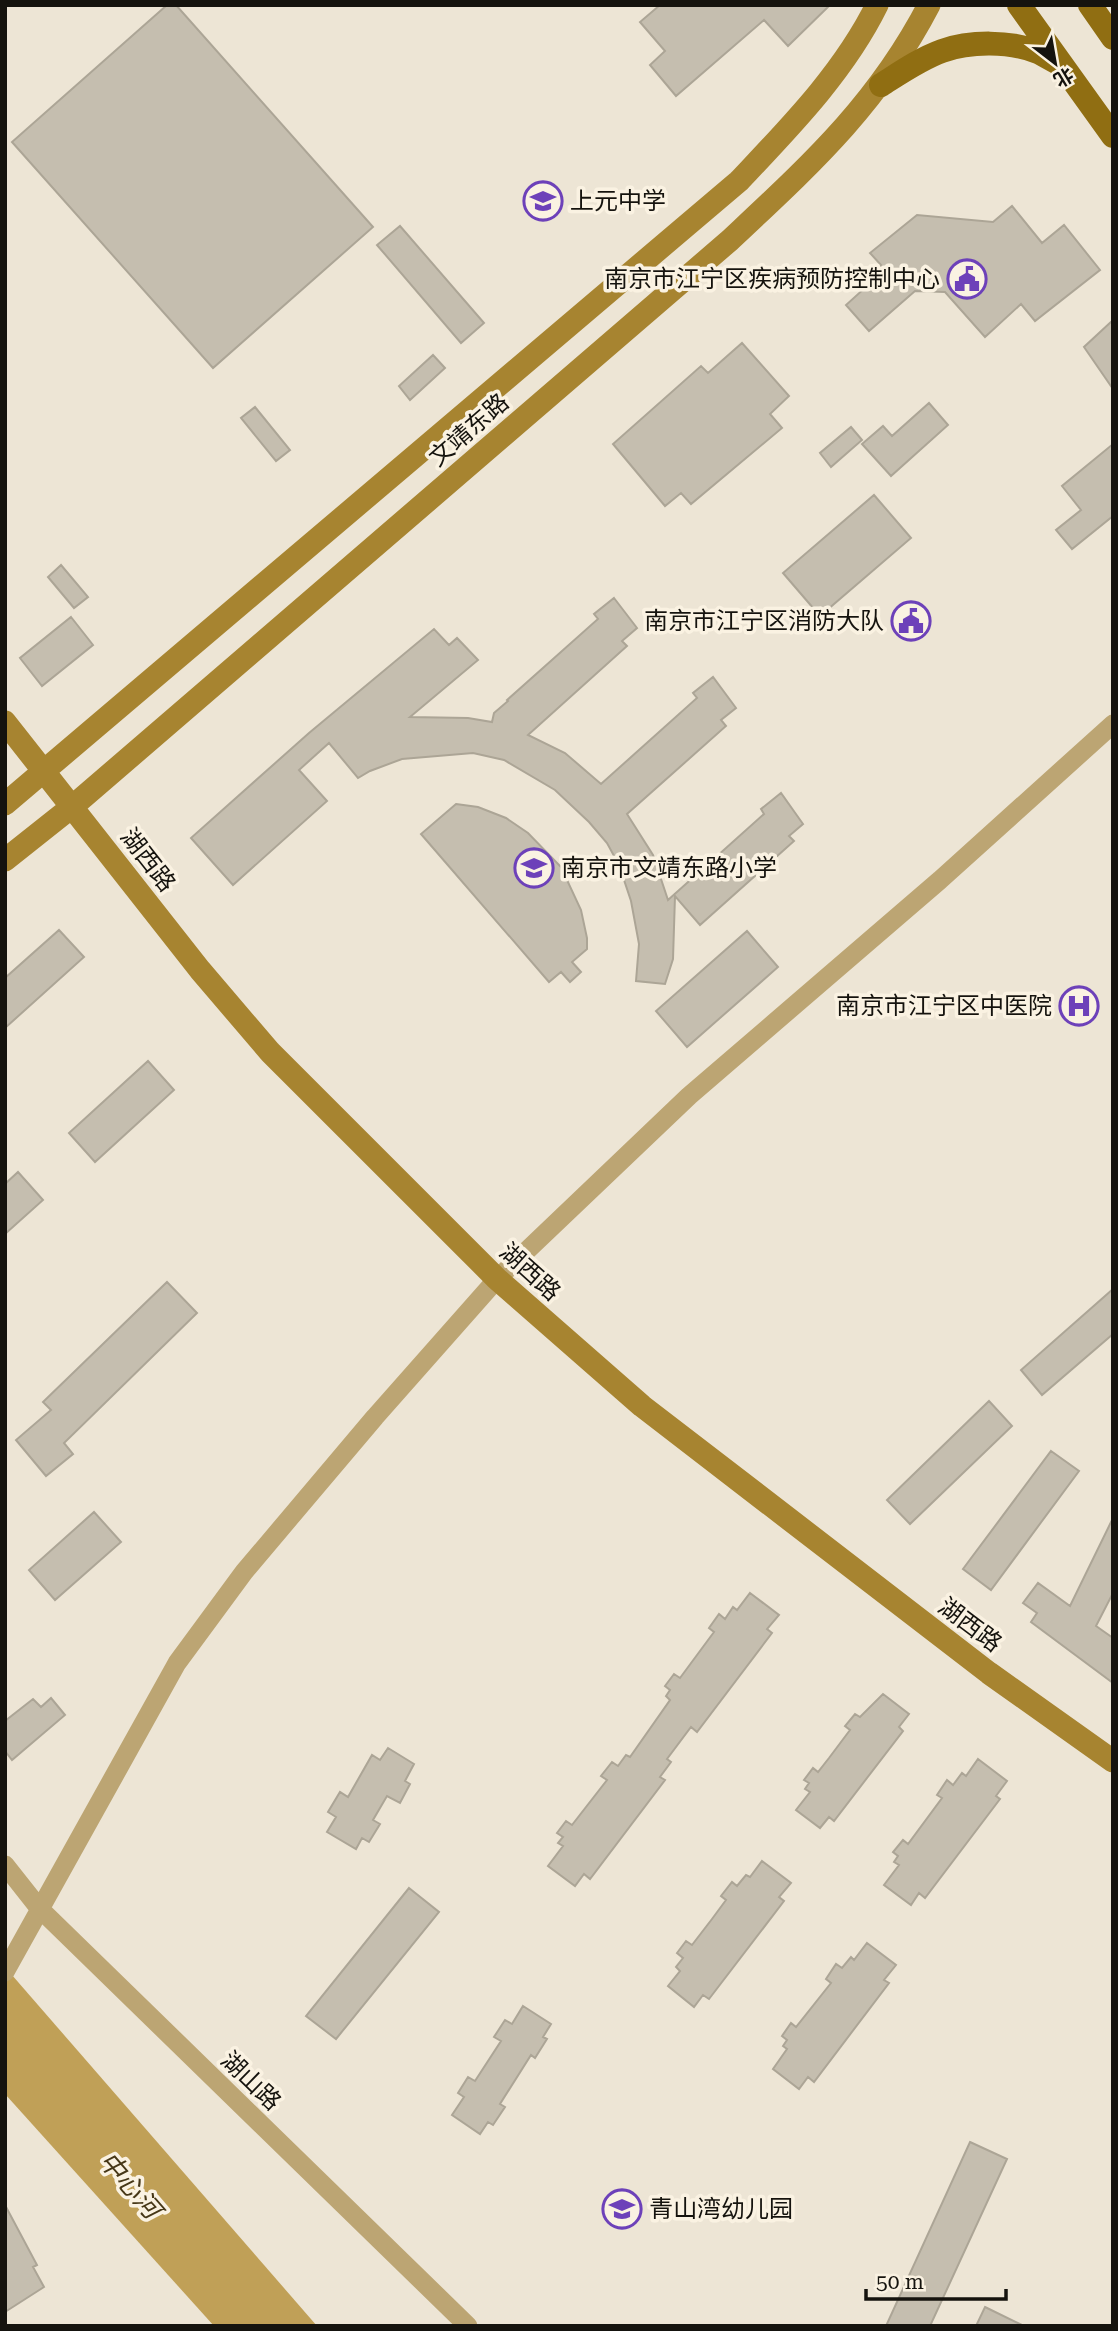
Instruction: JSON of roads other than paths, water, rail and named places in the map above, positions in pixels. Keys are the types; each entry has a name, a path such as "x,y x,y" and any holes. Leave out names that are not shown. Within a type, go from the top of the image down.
{"main road":[{"name":"文靖东路","path":"5,804 739,181 790,127 837,69 877,5"},
{"name":"文靖东路","path":"5,860 73,806 729,241 807,169 881,85 910,41 929,5"},
{"path":"1018,5 1113,136"},
{"path":"1090,5 1113,38"},
{"path":"881,85 941,51 962,46 999,44 1036,51 1062,65"},
{"name":"湖西路","path":"5,722 200,970 270,1052 497,1279 642,1406 989,1673 1113,1761"}],"street":[{"path":"5,1972 177,1663 244,1572 375,1417 497,1279 690,1096 940,880 1113,724"},
{"name":"湖山路","path":"5,1865 39,1908 468,2326"}],"water":[{"name":"中心河","path":"5,1967 317,2326 214,2326 5,2094"}],"place":[{"name":"上元中学","path":"543,201"},
{"name":"南京市江宁区疾病预防控制中心","path":"967,279"},
{"name":"南京市江宁区消防大队","path":"911,621"},
{"name":"南京市文靖东路小学","path":"534,868"},
{"name":"南京市江宁区中医院","path":"1079,1006"},
{"name":"青山湾幼儿园","path":"622,2209"}]}
